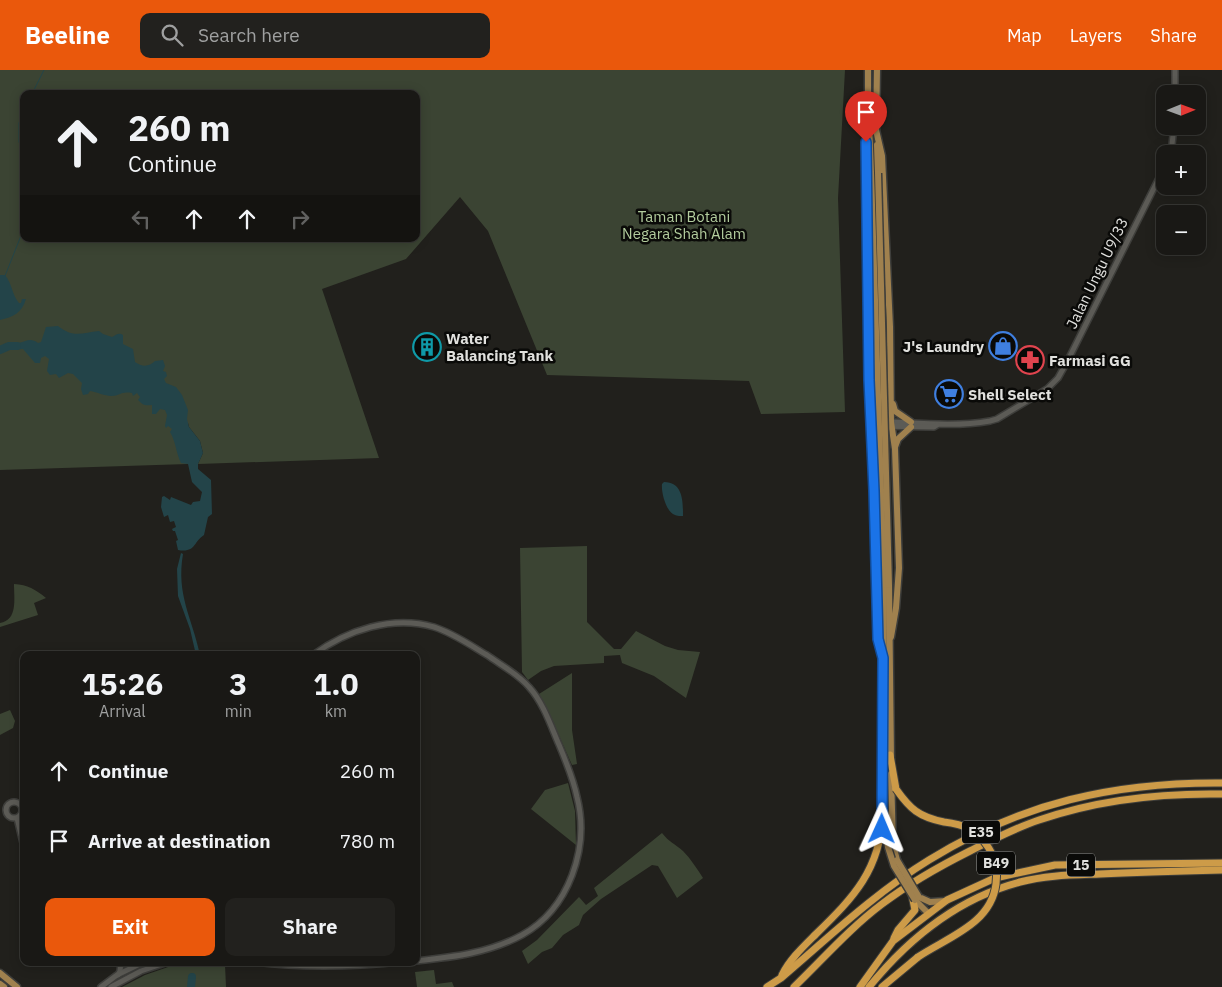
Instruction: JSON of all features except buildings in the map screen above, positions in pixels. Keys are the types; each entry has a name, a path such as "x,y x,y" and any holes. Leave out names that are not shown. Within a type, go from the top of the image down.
{"highway":[{"name":"B49","path":"882,987 918,957 974,924 986,912 995,887 996,862 982,838 971,829 923,817 908,806 896,789 890,755"},
{"name":"E35","path":"767,987 781,978 875,898 929,860 1006,820 1045,806 1103,792 1150,786 1222,784"},
{"name":"E35","path":"794,987 881,904 927,872 1008,832 1039,819 1099,804 1143,797 1222,794"},
{"path":"781,978 788,964 844,907 858,890 873,861 882,829 882,814"},
{"name":"15","path":"860,987 893,941 947,900 995,878 1055,866 1222,863"},
{"name":"15","path":"869,987 898,954 934,924 980,896 1010,885 1058,875 1222,870"},
{"path":"893,941 898,930 914,913 914,897"},
{"path":"928,913 939,915 961,906"}],"main road":[{"name":"B49","path":"868,70 874,173 887,585 891,637 890,846"},
{"name":"B49","path":"872,130 877,70"},
{"path":"872,130 866,142 869,380 878,639 883,658"},
{"path":"872,130 882,156 890,326 890,398 895,448 899,568 896,608 891,637"},
{"path":"869,380 874,404 881,406 886,404 890,398"},
{"path":"890,398 896,411 911,425 898,439 895,448"},
{"name":"B49","path":"887,585 883,658 882,814 894,866 914,897 928,913"},
{"path":"914,897 930,902 947,900"},
{"path":"0,973 17,987"},
{"path":"0,984 4,987"}],"street":[{"path":"1175,70 1175,85"},
{"name":"Jalan Ungu U9/33","path":"872,424 934,427 998,419 1047,389 1058,378 1156,184"},
{"path":"318,651 342,637 377,625 395,623 417,624 445,631 495,661 529,686 549,721 570,771 579,808 579,850 572,878 564,893 540,921 522,935 473,954 420,961"},
{"path":"20,805 11,802 3,814 10,818 17,818 20,815"},
{"path":"17,818 20,830"},
{"path":"117,975 122,966"},
{"path":"110,987 141,971 156,966"},
{"path":"297,966 342,966"},
{"path":"130,967 141,971"},
{"path":"101,987 130,967"},
{"path":"126,978 130,967"}],"green space":[{"name":"Taman Botani Negara Shah Alam","path":"0,70 845,70 838,198 845,412 761,414 749,381 547,375 488,231 460,197 406,259 322,289 379,458 198,464 203,453 200,441 188,423 188,464 0,470"},
{"path":"587,546 587,622 614,649 621,649 636,631 665,646 678,650 700,652 686,698 654,676 622,663 620,655 604,656 604,663 554,666 541,671 528,680 522,672 520,548"},
{"path":"14,584 31,588 46,598 34,603 38,615 0,627 0,623 10,618 14,608"},
{"path":"572,673 572,730 577,764 572,765 539,694"},
{"path":"10,710 15,721 13,728 0,735 0,714"},
{"path":"568,783 575,811 576,845 531,809 545,790"},
{"path":"662,833 686,854 703,878 677,898 658,866 652,865 601,899 583,915 579,925 563,935 552,948 542,952 528,964 522,951 537,940 579,897 586,905 598,896 594,888"},
{"path":"171,966 225,966 226,987 122,987 145,975"},
{"path":"434,970 436,984 452,982 454,987 417,987 415,972"}],"water":[{"path":"0,275 5,275 19,303 21,303 22,299 26,299 22,308 16,314 0,320"},
{"path":"58,326 63,330 73,333 99,331 112,337 122,334 123,344 133,349 135,362 138,364 148,365 155,361 163,360 165,366 163,371 166,372 167,376 164,379 166,383 176,387 182,395 188,410 187,419 189,427 200,441 203,453 198,469 211,480 212,514 208,517 204,535 188,550 178,550 176,541 178,540 175,531 172,529 176,527 174,521 170,522 168,515 164,517 161,507 162,497 164,496 170,500 171,497 191,505 193,502 200,501 202,492 192,482 188,464 181,463 170,432 172,429 165,426 167,415 165,410 160,409 156,414 152,414 152,405 141,403 138,400 140,397 137,393 133,396 132,393 123,393 111,396 90,391 88,394 83,395 82,383 73,374 68,373 59,378 56,374 50,375 47,371 49,359 45,356 41,358 40,363 35,363 23,349 12,350 8,348 9,343 30,340 38,343 41,342 46,327"},
{"path":"664,482 675,485 681,493 683,516 677,516 669,510 662,492 662,484"},
{"path":"181,553 183,554 181,569 183,594 199,651 195,651 190,629 178,596 177,569"}],"waterway":[{"path":"34,90 44,70"},
{"path":"19,142 20,120"},
{"path":"5,276 20,238"},
{"path":"0,350 9,346 17,346"},
{"path":"191,987 192,977"}],"place":[{"name":"J's Laundry","path":"1003,346"},
{"name":"Water Balancing Tank","path":"427,347"},
{"name":"Farmasi GG","path":"1030,360"},
{"name":"Shell Select","path":"949,394"}],"route":[{"path":"866,142 869,380 878,639 883,658 882,829"}]}
